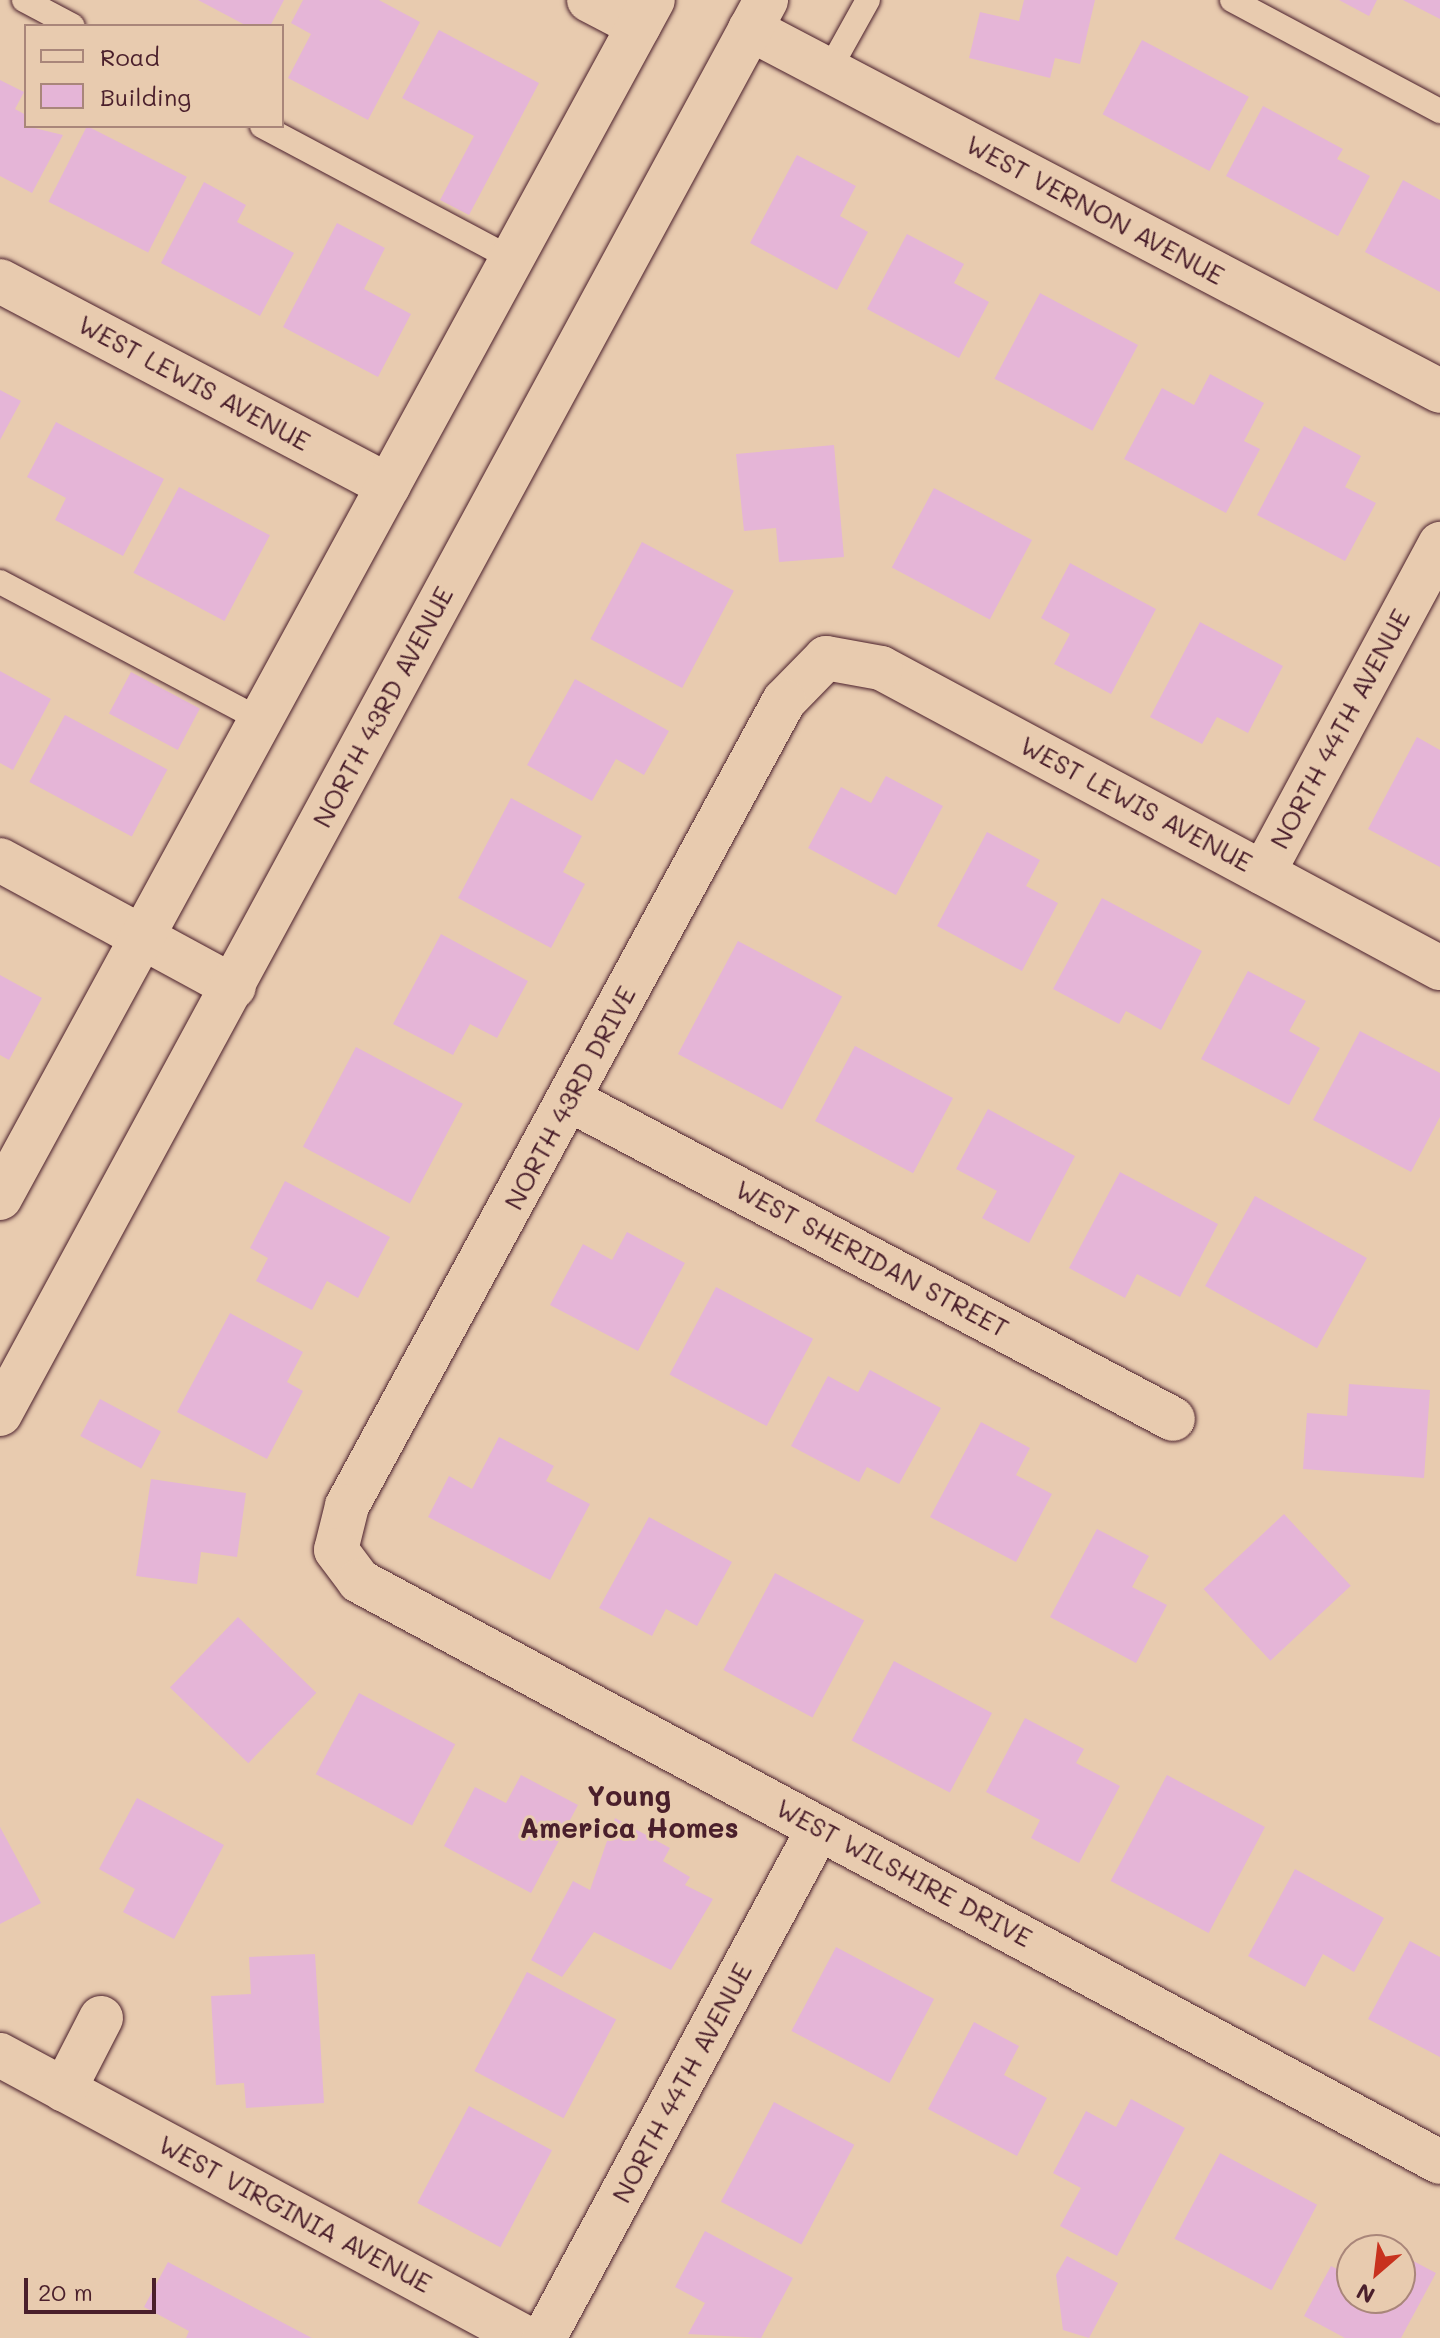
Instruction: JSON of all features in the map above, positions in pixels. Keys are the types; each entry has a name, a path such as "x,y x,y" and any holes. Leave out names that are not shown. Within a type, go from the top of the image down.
{"street":[{"path":"4,1182 143,936 646,13 589,0"},
{"name":"WEST VERNON AVENUE","path":"758,14 829,70 1440,391"},
{"name":"NORTH 43RD AVENUE","path":"0,1414 234,987 758,14"},
{"name":"WEST LEWIS AVENUE","path":"0,281 388,486"},
{"name":"NORTH 44TH AVENUE","path":"1263,873 1440,544"},
{"name":"WEST LEWIS AVENUE","path":"826,658 881,668 1440,968"},
{"name":"NORTH 43RD DRIVE","path":"336,1550 347,1506 784,701 826,658"},
{"path":"0,860 234,987"},
{"name":"WEST SHERIDAN STREET","path":"570,1100 1173,1419"},
{"name":"WEST WILSHIRE DRIVE","path":"336,1550 359,1581 1440,2162"},
{"name":"NORTH 44TH AVENUE","path":"544,2338 819,1828"},
{"path":"64,2090 101,2018"},
{"name":"WEST VIRGINIA AVENUE","path":"0,2055 526,2338"}],"lane":[{"path":"24,0 69,24"},
{"path":"829,70 868,0"},
{"path":"1232,0 1440,111"},
{"path":"266,128 512,259"},
{"path":"0,582 261,720"}],"building":[{"path":"198,0 284,0 271,24 243,24"},
{"path":"303,0 379,0 420,22 368,120 288,78 311,34 291,23"},
{"path":"1024,0 1095,0 1080,64 1055,58 1050,78 969,58 980,12 1019,21"},
{"path":"1339,0 1377,0 1369,16"},
{"path":"1403,0 1440,0 1440,19"},
{"path":"439,30 539,83 469,215 440,200 474,136 402,98"},
{"path":"1142,40 1249,97 1209,171 1103,114"},
{"path":"0,80 24,92 15,109 24,114 24,128 63,135 32,193 0,176"},
{"path":"1263,106 1343,149 1337,159 1370,176 1338,236 1226,176"},
{"path":"86,128 187,177 148,253 48,202"},
{"path":"797,155 856,186 840,216 868,232 837,290 750,243"},
{"path":"1403,180 1440,200 1440,292 1365,252"},
{"path":"204,182 246,205 237,222 294,253 260,316 161,263"},
{"path":"337,223 385,248 364,289 411,314 378,377 283,327"},
{"path":"907,234 964,264 954,283 989,302 959,358 867,309"},
{"path":"1040,293 1138,345 1092,431 994,379"},
{"path":"1210,374 1264,403 1244,441 1260,449 1226,513 1124,459 1162,388 1194,405"},
{"path":"0,390 21,401 0,440"},
{"path":"56,422 164,479 123,556 55,520 66,498 27,477"},
{"path":"1304,426 1361,456 1345,487 1376,503 1345,561 1257,515"},
{"path":"834,445 844,557 779,562 776,528 744,531 736,454"},
{"path":"179,487 270,535 224,621 133,573"},
{"path":"934,488 1032,540 990,620 892,567"},
{"path":"642,542 734,591 682,688 590,639"},
{"path":"1070,563 1156,609 1111,694 1054,664 1070,634 1041,618"},
{"path":"1200,622 1283,666 1248,733 1217,717 1202,744 1150,717"},
{"path":"0,671 51,699 13,770 0,763"},
{"path":"131,672 200,709 178,750 109,713"},
{"path":"575,679 669,731 644,775 616,759 592,801 527,765"},
{"path":"65,715 167,769 132,837 29,782"},
{"path":"1417,737 1440,750 1440,867 1368,829"},
{"path":"886,776 943,806 896,895 808,848 841,787 871,803"},
{"path":"511,798 582,836 563,872 585,884 551,948 458,898"},
{"path":"987,832 1040,860 1026,886 1058,903 1022,971 937,926"},
{"path":"1102,898 1202,951 1161,1030 1126,1011 1119,1024 1053,989"},
{"path":"441,934 528,981 497,1038 470,1024 453,1055 393,1024"},
{"path":"738,941 842,996 782,1109 678,1054"},
{"path":"1248,971 1306,1001 1289,1031 1320,1048 1289,1105 1201,1059"},
{"path":"0,975 42,998 9,1060 0,1055"},
{"path":"1360,1031 1440,1073 1440,1117 1411,1172 1313,1120"},
{"path":"855,1046 953,1098 913,1173 815,1121"},
{"path":"356,1047 463,1104 410,1204 303,1147"},
{"path":"988,1109 1075,1156 1029,1243 982,1218 997,1191 956,1169"},
{"path":"1120,1172 1218,1224 1180,1297 1137,1274 1125,1298 1069,1268"},
{"path":"285,1181 390,1237 358,1298 327,1281 312,1310 256,1281 268,1258 250,1248"},
{"path":"1255,1196 1367,1258 1317,1348 1205,1286"},
{"path":"627,1232 685,1263 638,1351 550,1305 583,1244 612,1260"},
{"path":"716,1287 813,1339 767,1426 670,1374"},
{"path":"230,1313 303,1352 287,1382 303,1391 267,1459 177,1412"},
{"path":"870,1370 941,1408 899,1484 867,1467 859,1482 791,1446 828,1376 858,1392"},
{"path":"1349,1384 1430,1390 1424,1478 1303,1469 1307,1413 1347,1416"},
{"path":"100,1399 161,1431 141,1468 80,1436"},
{"path":"981,1422 1030,1448 1016,1475 1052,1494 1016,1562 930,1517"},
{"path":"499,1437 554,1466 546,1481 590,1504 550,1580 428,1517 449,1476 472,1489"},
{"path":"151,1479 246,1493 237,1557 201,1552 197,1584 136,1576"},
{"path":"1284,1514 1351,1586 1270,1661 1204,1589"},
{"path":"649,1517 732,1562 697,1626 666,1609 652,1636 599,1608"},
{"path":"1097,1529 1149,1556 1132,1587 1167,1605 1136,1663 1050,1617"},
{"path":"775,1573 864,1620 813,1718 723,1670"},
{"path":"238,1617 316,1693 248,1763 170,1687"},
{"path":"894,1661 992,1713 950,1793 852,1740"},
{"path":"359,1693 455,1744 412,1825 316,1774"},
{"path":"1025,1718 1084,1749 1076,1763 1120,1786 1079,1863 1031,1838 1040,1820 986,1792"},
{"path":"521,1775 578,1805 531,1893 444,1846 475,1787 506,1803"},
{"path":"1167,1775 1265,1827 1209,1933 1111,1881"},
{"path":"137,1798 224,1845 174,1939 123,1912 135,1889 99,1869"},
{"path":"615,1818 670,1848 663,1861 690,1877 685,1885 713,1899 671,1970 594,1932 562,1977 531,1960 573,1881 590,1890"},
{"path":"0,1827 41,1903 0,1924"},
{"path":"1295,1869 1384,1918 1354,1972 1323,1954 1305,1987 1248,1956"},
{"path":"1410,1941 1440,1957 1440,2057 1368,2019"},
{"path":"836,1947 934,1999 889,2083 791,2031"},
{"path":"315,1954 324,2103 246,2108 244,2083 216,2085 211,1996 251,1994 249,1957"},
{"path":"527,1972 616,2019 564,2118 474,2071"},
{"path":"974,2022 1019,2046 1004,2075 1047,2098 1017,2156 928,2109"},
{"path":"1131,2099 1185,2128 1117,2256 1060,2226 1081,2188 1053,2173 1086,2111 1116,2127"},
{"path":"774,2102 854,2145 801,2244 721,2202"},
{"path":"469,2106 552,2150 500,2247 417,2203"},
{"path":"1220,2153 1317,2205 1272,2290 1174,2239"},
{"path":"705,2231 793,2278 761,2338 688,2334 705,2303 675,2287"},
{"path":"1067,2256 1118,2283 1089,2338 1063,2330 1056,2275"},
{"path":"168,2262 312,2338 186,2338 189,2331 144,2307"},
{"path":"1416,2262 1436,2273 1416,2310"},
{"path":"1331,2266 1336,2269 1336,2314 1414,2314 1401,2338 1345,2338 1304,2316"}],"district":[{"name":"Young America Homes","path":"629,1811"}]}
